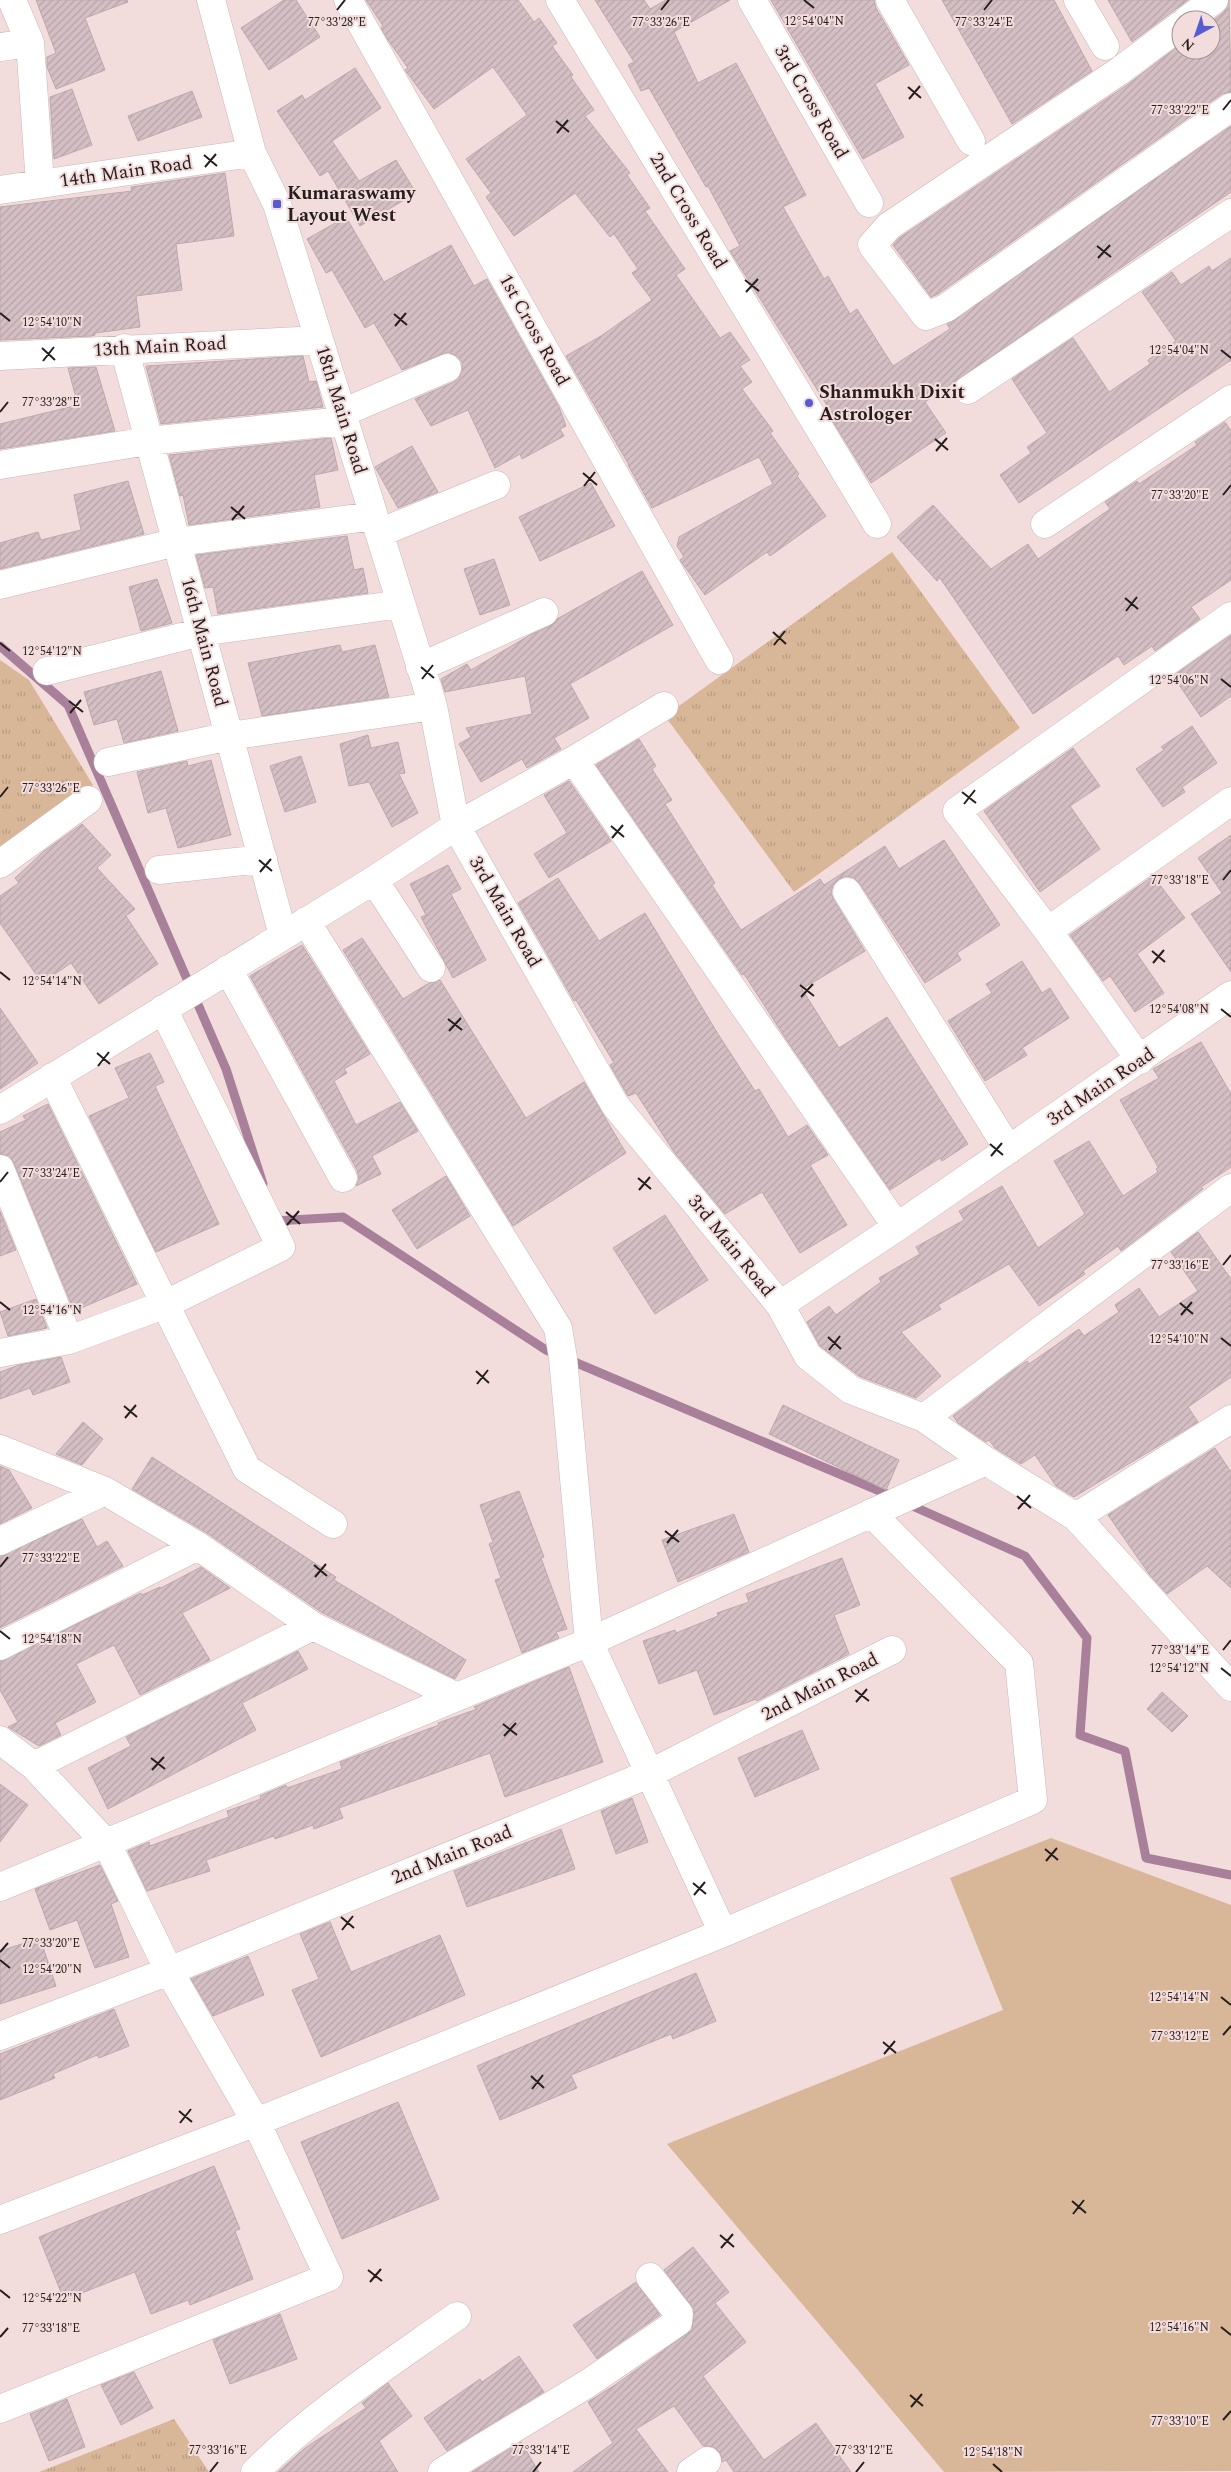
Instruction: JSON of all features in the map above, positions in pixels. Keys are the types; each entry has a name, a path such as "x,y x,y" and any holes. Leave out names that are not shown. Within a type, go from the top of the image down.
{"street":[{"path":"12,0 30,43 40,184"},
{"name":"18th Main Road","path":"211,0 252,153 277,204 433,706 456,826"},
{"name":"1st Cross Road","path":"348,0 719,660"},
{"name":"2nd Cross Road","path":"560,0 877,524"},
{"name":"3rd Cross Road","path":"752,0 869,203"},
{"path":"890,0 971,141"},
{"path":"1078,0 1105,46"},
{"path":"1200,10 1214,0"},
{"path":"1171,32 1118,72 889,226 872,245 926,316 946,308 1231,107"},
{"path":"0,47 30,43"},
{"name":"14th Main Road","path":"0,190 252,153"},
{"path":"968,390 1231,213"},
{"name":"13th Main Road","path":"0,356 124,348 319,340"},
{"name":"16th Main Road","path":"124,348 283,936"},
{"path":"0,466 148,441 343,417 447,368"},
{"path":"1044,524 1231,399"},
{"path":"0,585 177,542 376,524 496,485"},
{"path":"47,670 201,632 401,604"},
{"path":"420,667 544,612"},
{"path":"1140,1060 1048,931 957,811 1231,616"},
{"path":"108,762 230,736 433,706"},
{"path":"0,1110 374,880 456,826 574,760 664,706"},
{"path":"574,760 897,1227"},
{"path":"0,864 88,800"},
{"path":"1048,931 1231,800"},
{"name":"3rd Main Road","path":"456,826 615,1105 780,1305 1140,1060 1231,995"},
{"path":"159,870 263,858"},
{"path":"374,880 431,968"},
{"path":"847,892 1009,1150"},
{"path":"306,921 558,1328 563,1358 589,1642 723,1933"},
{"path":"220,974 343,1178"},
{"path":"0,1353 69,1340 166,1304 281,1247 174,1003"},
{"path":"52,1078 247,1469 333,1524"},
{"path":"0,1169 69,1340"},
{"path":"924,1418 1231,1188"},
{"path":"780,1305 808,1356 851,1390 924,1418 986,1461 1076,1517 1231,1687"},
{"path":"1076,1517 1231,1419"},
{"path":"0,1449 104,1491 198,1546 312,1626 456,1698"},
{"path":"2,1884 107,1844 589,1642 986,1461"},
{"path":"0,1541 104,1491"},
{"path":"0,2220 256,2122 723,1933 1033,1800 1019,1663 879,1510"},
{"path":"0,1646 198,1546"},
{"path":"34,1766 312,1626"},
{"name":"2nd Main Road","path":"0,2036 169,1971 650,1774 892,1650"},
{"path":"0,1740 34,1766 107,1844 169,1971 256,2122 329,2277 0,2409"},
{"path":"442,2472 588,2384 678,2322 679,2314 650,2277"},
{"path":"255,2472 288,2439 319,2415 457,2316"}],"green space":[{"path":"892,552 1020,728 794,892 665,716"},
{"path":"0,660 29,680 93,785 0,851"},
{"path":"1051,1838 1231,1905 1231,2471 944,2472 667,2144 1003,2010 950,1878"},
{"path":"174,2419 209,2472 39,2472"}],"building":[{"path":"36,0 127,0 128,2 85,18 105,70 56,89 47,67 47,57 56,53"},
{"path":"284,0 296,0 320,37 269,70 241,28"},
{"path":"366,0 518,0 534,22 539,18 557,43 552,46 573,75 571,77 594,110 585,116 630,173 627,175 650,208 645,211 685,269 676,275 720,338 730,332 750,360 740,366 752,382 742,389 773,431 770,433 799,474 797,476 826,516 770,556 767,552 705,595 680,560 684,557 677,546 679,537 773,484 759,457 652,508 566,356 601,336 652,300 632,273 638,269 614,234 610,237 575,193 514,236 486,197 491,193 466,159 527,115 493,67 434,109 405,70 408,68 388,40 381,28 383,26"},
{"path":"595,0 644,0 650,9 666,0 730,0 674,32 698,83 736,63 806,195 783,207 824,279 828,276 850,314 857,309 893,366 950,329 947,324 1231,126 1231,192 925,402 946,433 871,483 832,420 835,418 730,251 740,246 708,186 706,187 649,88 641,91 628,65 634,62"},
{"path":"771,0 874,0 876,8 909,65 875,84 904,137 863,159"},
{"path":"942,0 1054,0 1092,71 1012,124"},
{"path":"1108,0 1188,0 1175,10 1171,10 1171,13 1132,42"},
{"path":"1229,0 1231,92 1222,94 938,294 931,297 893,245 899,238 1127,85 1171,52 1171,60 1221,60 1221,14"},
{"path":"355,68 381,108 332,141 359,181 396,160 416,193 360,226 328,171 320,176 277,111 302,95 305,100"},
{"path":"72,89 92,145 54,159 50,97"},
{"path":"192,91 202,117 138,141 128,116"},
{"path":"225,173 234,236 176,244 182,290 136,296 140,327 95,333 92,336 0,340 0,207 132,191 131,187"},
{"path":"346,217 384,282 451,245 474,286 487,279 559,407 566,426 560,429 564,436 522,459 520,454 495,468 468,410 431,426 415,399 454,382 459,378 462,362 457,356 448,352 402,370 374,323 365,328 332,270 326,273 307,239"},
{"path":"1231,258 1231,360 1019,503 1000,475 1031,453 1027,447 1047,433 1012,379 1073,338 1109,392 1150,364 1148,360 1176,341 1142,292 1172,272 1181,285 1209,266 1212,271"},
{"path":"303,356 309,382 316,381 323,407 161,424 146,366"},
{"path":"96,367 115,431 0,449 0,424 78,405 68,368"},
{"path":"1225,422 1231,431 1231,580 1191,607 1200,619 1155,651 1152,646 1124,665 1118,656 1033,714 940,578 937,581 897,537 933,505 991,569 1028,544 1038,559 1110,509 1105,502 1137,481 1139,484 1197,445 1195,442"},
{"path":"331,438 338,470 314,475 320,507 189,525 183,495 180,496 169,455"},
{"path":"412,446 438,492 398,508 375,467"},
{"path":"128,481 144,534 0,569 0,543 38,532 41,540 81,530 74,495"},
{"path":"591,483 615,526 540,561 519,517"},
{"path":"347,536 354,570 363,568 368,593 218,614 213,587 205,588 196,555"},
{"path":"494,559 510,605 480,615 464,569"},
{"path":"642,571 673,625 570,684 589,718 554,738 561,749 527,768 522,759 481,782 459,744 471,737 466,728 532,714 525,676 445,692 441,679 467,664 471,670 530,635 550,626 557,619"},
{"path":"157,579 172,623 141,631 129,587"},
{"path":"1231,635 1231,696 1201,717 1173,676"},
{"path":"340,645 342,652 375,645 389,697 262,716 248,663"},
{"path":"161,671 178,731 124,743 117,719 94,725 84,692"},
{"path":"1192,726 1217,763 1182,787 1185,792 1163,807 1136,769 1164,750 1161,747"},
{"path":"368,735 371,748 398,742 405,773 399,774 418,813 392,827 369,782 349,786 340,744"},
{"path":"639,739 656,766 652,769 672,800 665,804 715,883 712,885 741,930 820,879 824,885 885,846 899,869 944,840 1000,925 957,953 961,960 925,983 860,884 854,878 846,876 839,879 833,885 831,893 865,951 802,989 839,1048 887,1017 968,1144 942,1161 940,1158 890,1190 786,1039 744,974 742,975 596,765"},
{"path":"1073,748 1100,786 1070,806 1100,849 1040,892 984,811"},
{"path":"301,756 316,802 285,812 270,766"},
{"path":"211,760 231,835 178,848 166,808 148,813 137,772 187,761 188,766"},
{"path":"569,781 611,841 549,878 534,854 567,833 544,795"},
{"path":"82,824 111,855 97,868 135,909 126,916 158,964 99,1004 71,963 42,983 0,923 0,896 19,883 15,878 43,852"},
{"path":"1231,835 1231,972 1191,914 1222,893 1198,858"},
{"path":"448,865 461,889 451,894 486,960 453,978 421,917 426,915 410,884"},
{"path":"1153,876 1185,918 1137,954 1164,993 1135,1012 1110,976 1103,981 1070,935"},
{"path":"558,878 599,941 645,913 718,1034 755,1091 759,1089 788,1137 807,1125 828,1155 810,1165 847,1225 800,1253 762,1192 725,1214 674,1152 636,1093 628,1096 610,1065 614,1063 576,1000 574,1001 518,903"},
{"path":"362,938 403,999 429,983 440,980 526,1118 584,1082 626,1153 513,1226 343,950"},
{"path":"302,945 370,1054 344,1069 347,1073 334,1081 356,1125 400,1102 418,1131 372,1156 381,1174 356,1186 359,1179 357,1170 250,976"},
{"path":"1022,961 1042,993 1050,988 1069,1018 1022,1048 1027,1055 985,1081 948,1021 992,993 986,984"},
{"path":"0,1008 38,1063 0,1089"},
{"path":"1201,1042 1231,1094 1231,1167 1201,1187 1203,1189 1121,1251 1118,1246 1083,1271 1085,1274 1039,1306 1009,1264 938,1305 941,1309 901,1332 941,1376 916,1398 859,1376 820,1346 807,1322 829,1306 836,1315 881,1282 879,1278 920,1254 916,1247 964,1220 959,1211 1002,1186 1038,1248 1085,1214 1054,1161 1089,1141 1123,1196 1158,1172 1156,1169 1158,1167 1120,1100 1159,1078 1153,1069"},
{"path":"150,1053 164,1082 155,1086 219,1224 156,1252 89,1116 129,1098 115,1068"},
{"path":"48,1104 137,1284 74,1311 14,1163 9,1156 0,1154 0,1132 26,1120 23,1116"},
{"path":"446,1176 470,1216 417,1249 392,1210"},
{"path":"0,1211 16,1250 0,1256"},
{"path":"665,1215 708,1280 655,1314 613,1248"},
{"path":"1198,1232 1231,1279 1231,1377 1188,1407 1198,1422 1074,1497 1056,1486 1035,1455 1021,1464 995,1448 989,1440 986,1442 958,1423 953,1416 1015,1369 1027,1361 1029,1364 1079,1329 1084,1336 1119,1312 1115,1305 1139,1288 1159,1317 1198,1291 1171,1252"},
{"path":"36,1299 47,1328 8,1336 0,1312"},
{"path":"61,1357 70,1382 33,1395 30,1388 0,1399 0,1372 19,1365"},
{"path":"783,1405 899,1460 886,1490 769,1434"},
{"path":"83,1422 103,1439 82,1465 56,1454"},
{"path":"1215,1448 1231,1472 1231,1588 1207,1566 1167,1594 1149,1574 1108,1515"},
{"path":"152,1457 336,1577 334,1580 466,1660 455,1679 321,1612 207,1533 132,1489"},
{"path":"0,1466 9,1470 32,1508 0,1524"},
{"path":"519,1491 544,1557 541,1558 567,1629 556,1632 559,1638 522,1653 495,1580 501,1578 489,1544 493,1542 480,1505"},
{"path":"734,1514 749,1552 678,1582 662,1540"},
{"path":"82,1519 97,1547 107,1541 123,1566 0,1628 0,1556"},
{"path":"842,1558 860,1605 834,1615 849,1654 757,1701 756,1699 714,1715 697,1670 659,1684 643,1641 675,1630 676,1633 718,1616 717,1613 749,1602 746,1594"},
{"path":"201,1567 230,1588 182,1613 210,1660 140,1695 114,1645 76,1664 96,1702 55,1723 61,1735 39,1746 8,1727 18,1722 0,1690 0,1661 141,1593 142,1595 161,1588"},
{"path":"298,1651 308,1669 242,1703 256,1730 108,1809 88,1768 131,1746 126,1737"},
{"path":"569,1667 603,1762 505,1797 490,1753 339,1808 343,1818 314,1829 313,1825 275,1839 274,1836 206,1860 210,1871 147,1891 128,1851 149,1842 150,1846 229,1817 227,1811 261,1799 260,1796 286,1785 287,1788 342,1769 340,1762 439,1725 438,1723 477,1709 474,1707"},
{"path":"1162,1692 1188,1716 1172,1732 1147,1709"},
{"path":"802,1730 819,1769 755,1797 738,1758"},
{"path":"0,1784 28,1805 0,1842"},
{"path":"632,1798 648,1842 616,1854 601,1811"},
{"path":"561,1829 575,1869 467,1907 454,1871"},
{"path":"100,1865 118,1901 111,1904 129,1957 95,1968 77,1920 50,1930 35,1889"},
{"path":"330,1922 351,1972 440,1935 465,1995 321,2057 292,1990 319,1979 300,1934"},
{"path":"40,1938 56,1986 0,2004 0,1951"},
{"path":"248,1956 264,1995 213,2016 191,1979"},
{"path":"696,1973 716,2021 673,2039 671,2034 571,2075 577,2088 500,2120 477,2066"},
{"path":"114,2009 129,2046 99,2058 97,2055 53,2074 55,2078 0,2100 0,2054"},
{"path":"398,2102 439,2199 342,2239 301,2142"},
{"path":"214,2166 240,2229 235,2231 253,2279 190,2305 188,2300 151,2314 135,2272 64,2300 39,2237"},
{"path":"693,2247 729,2292 715,2303 746,2342 703,2376 764,2460 816,2423 851,2472 734,2472 726,2460 722,2462 720,2453 714,2447 703,2446 674,2406 636,2429 668,2472 573,2472 613,2443 588,2402 692,2330 694,2309 664,2270"},
{"path":"636,2282 660,2315 597,2359 573,2325"},
{"path":"280,2314 297,2359 230,2384 213,2340"},
{"path":"519,2356 544,2392 447,2451 424,2418 480,2379 482,2382"},
{"path":"134,2372 153,2408 121,2425 101,2385"},
{"path":"388,2383 412,2416 379,2441 398,2472 278,2472 305,2448 366,2408 362,2403"},
{"path":"67,2399 85,2447 49,2461 30,2414"},
{"path":"521,2442 539,2472 472,2472"}],"waterway":[{"path":"0,646 68,705 226,1069 263,1184"},
{"path":"274,1217 275,1221 343,1217 546,1350 894,1497"},
{"path":"908,1504 1025,1556 1087,1638 1080,1735 1125,1751 1146,1858 1231,1875"}],"place":[{"name":"Kumaraswamy Layout West","path":"277,204"},
{"name":"Shanmukh Dixit Astrologer","path":"809,403"}]}
